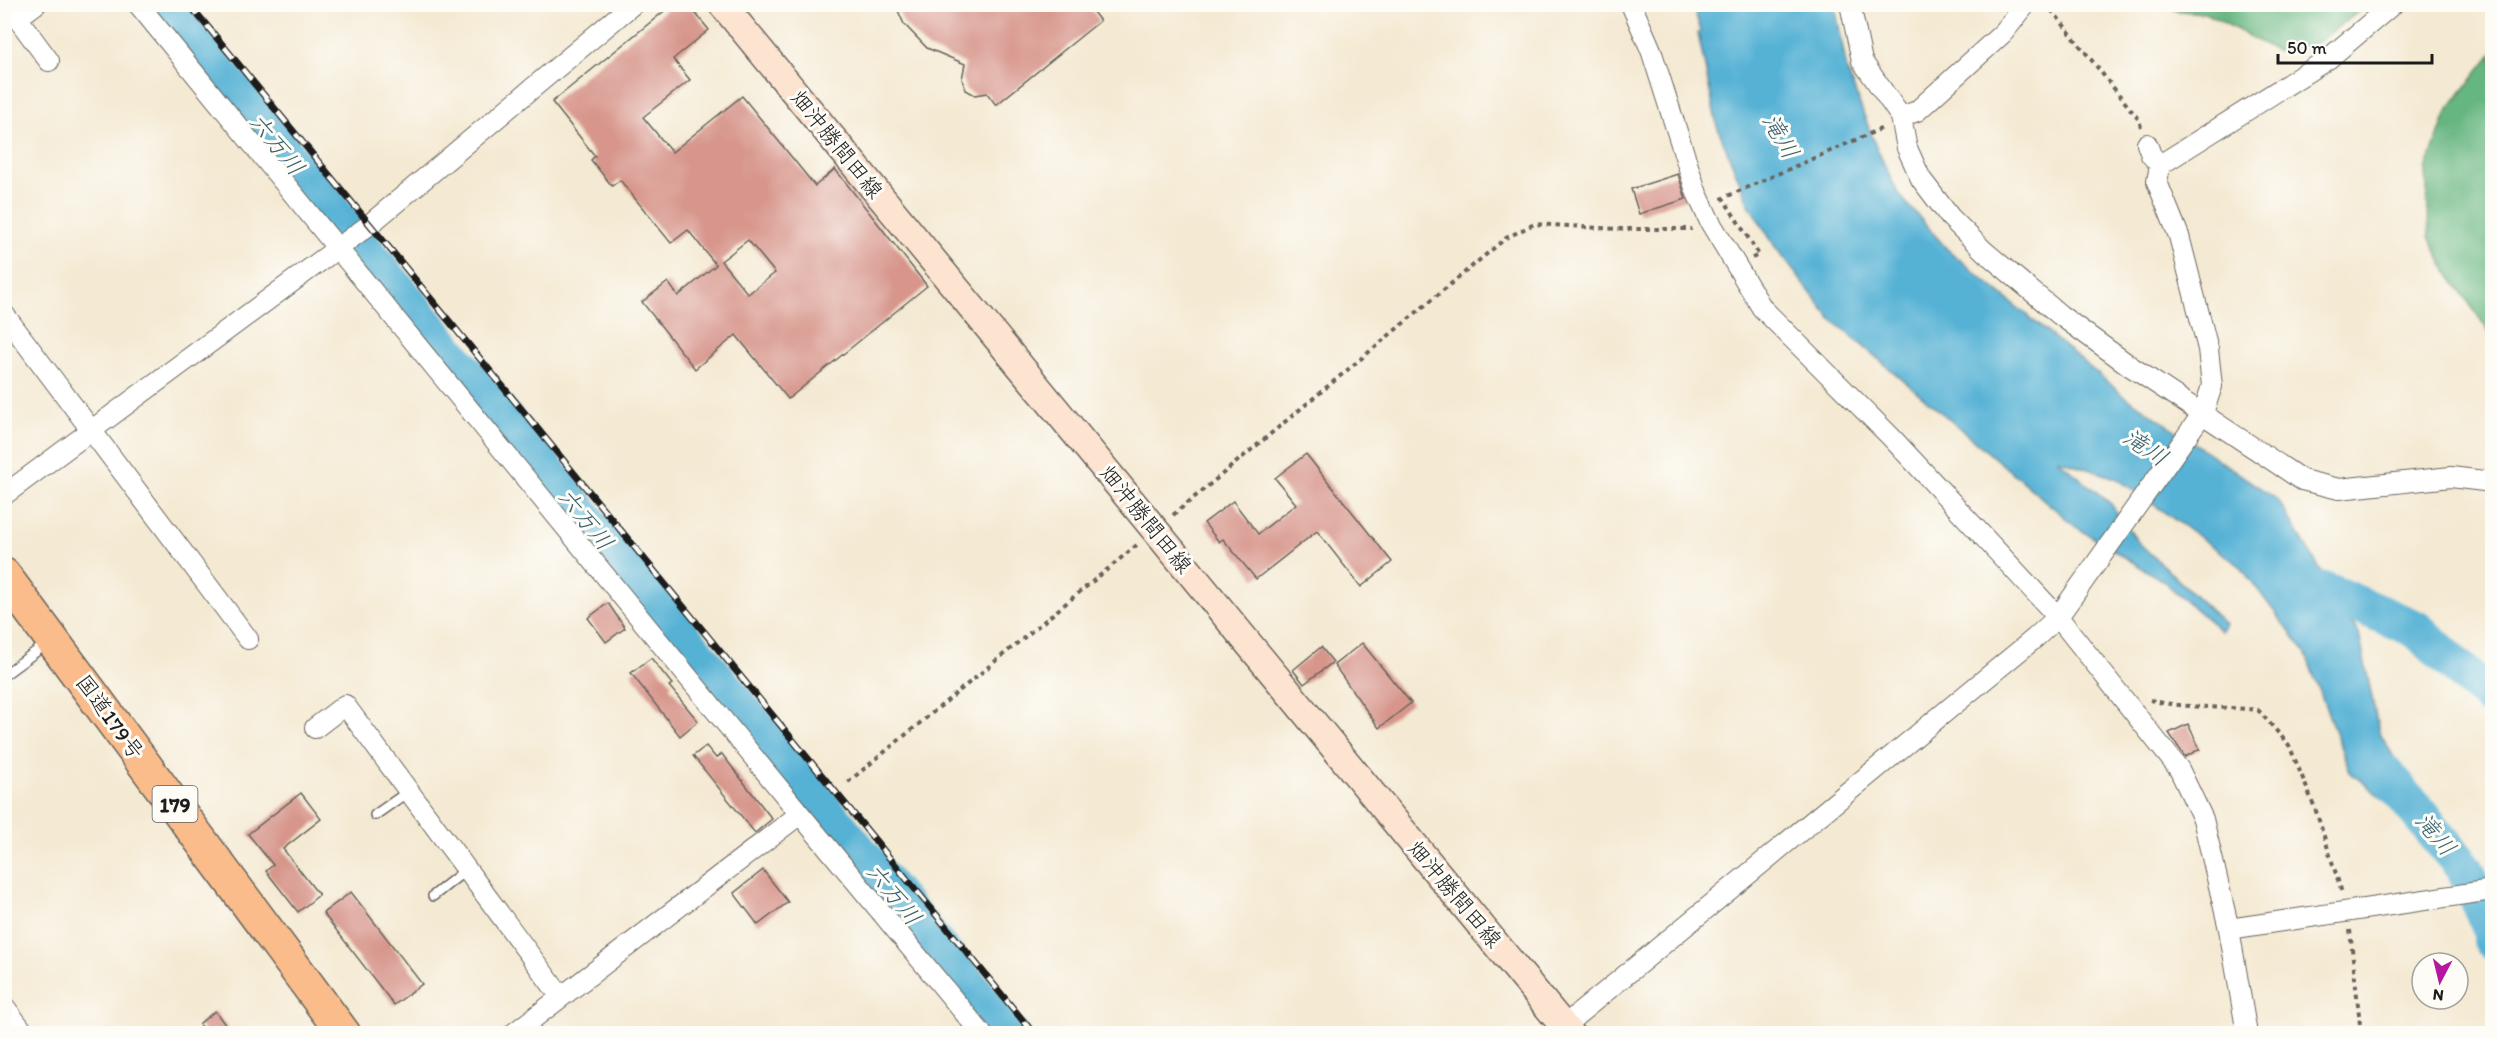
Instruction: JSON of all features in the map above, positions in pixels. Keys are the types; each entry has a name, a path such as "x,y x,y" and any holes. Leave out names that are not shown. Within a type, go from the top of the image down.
{"highway":[{"name":"国道179号","path":"4,575 344,1034"}],"main road":[{"name":"畑沖勝間田線","path":"722,4 1563,1031"}],"street":[{"path":"36,4 12,11 50,61"},
{"path":"138,4 982,1034"},
{"path":"4,495 361,230 633,4"},
{"path":"1631,4 1651,50 1696,191 1710,222 1762,308 1892,437 2058,617 2179,769 2203,819 2229,929 2247,1034"},
{"path":"1850,4 1862,61 1921,179 1950,217 1984,251 2060,315 2130,366 2203,412 2302,480 2339,489 2451,477 2493,482"},
{"path":"1893,122 1917,111 2003,33 2026,4"},
{"path":"1563,1031 2058,617 2203,412 2212,386 2208,349 2179,236 2157,182 2160,165 2328,59 2394,4"},
{"path":"2147,144 2151,155 2160,165"},
{"path":"4,314 248,639"},
{"path":"315,728 345,705 561,997"},
{"path":"513,1034 800,814"},
{"path":"2229,929 2351,913 2493,890"},
{"path":"4,1006 25,1034"}],"lane":[{"path":"4,675 53,639"},
{"path":"375,815 408,791"},
{"path":"433,896 467,869"}],"path":[{"path":"2044,4 2055,14 2139,120 2147,144"},
{"path":"1728,196 1893,122"},
{"path":"848,782 1155,531 1506,238 1534,224 1618,230 1697,230 1710,222"},
{"path":"2127,701 2136,696 2174,706 2220,706 2258,710 2289,746 2315,808 2351,913 2361,1034"}],"green space":[{"path":"2168,5 2368,5 2315,44 2278,52 2206,13 2179,11"},
{"path":"2492,54 2492,336 2447,272 2429,237 2426,169 2448,109"}],"water":[{"path":"1693,5 1835,5 1847,70 1876,147 1898,193 1947,249 2122,394 2278,500 2359,634 2379,732 2399,766 2432,805 2408,819 2350,772 2305,652 2240,566 2116,478 2057,459 2111,504 2138,542 2225,624 2221,631 2163,581 2076,527 1830,318 1776,248 1749,205 1717,126 1698,33 1701,31"}],"building":[{"path":"673,4 688,4 709,30 673,59 690,80 643,117 672,152 742,96 815,186 835,169 927,286 788,399 736,335 695,369 642,302 668,282 678,296 716,265 688,230 671,243 620,180 612,186 591,160 595,156 552,102","holes":["748,240 775,273 748,294 721,261"]},
{"path":"895,4 939,4 944,11 953,4 1087,4 1100,21 996,105 987,93 975,95 966,90 962,79 965,64 927,48 904,24"},
{"path":"1678,174 1686,199 1639,214 1631,189"},
{"path":"1306,454 1392,562 1361,587 1317,531 1256,579 1223,539 1219,542 1204,523 1233,501 1258,534 1296,504 1275,478"},
{"path":"608,603 625,628 606,642 588,618"},
{"path":"1362,643 1411,703 1379,728 1334,665"},
{"path":"1321,647 1333,662 1304,684 1293,670"},
{"path":"651,658 672,684 669,686 698,721 680,736 631,673"},
{"path":"2188,724 2200,749 2185,757 2169,733"},
{"path":"706,746 716,758 722,754 772,819 755,833 693,756"},
{"path":"301,793 321,819 283,849 319,895 298,912 266,871 273,865 248,834"},
{"path":"763,870 788,902 758,925 734,893"},
{"path":"351,892 422,984 394,1005 323,913"},
{"path":"215,1011 232,1034 206,1034 199,1024"}],"waterway":[{"name":"六万川","path":"163,4 1009,1034"},
{"path":"2326,591 2416,629 2492,699"},
{"name":"滝川","path":"2385,773 2465,869 2492,931 2492,941"}],"railway":[{"path":"189,4 1034,1034"}]}
